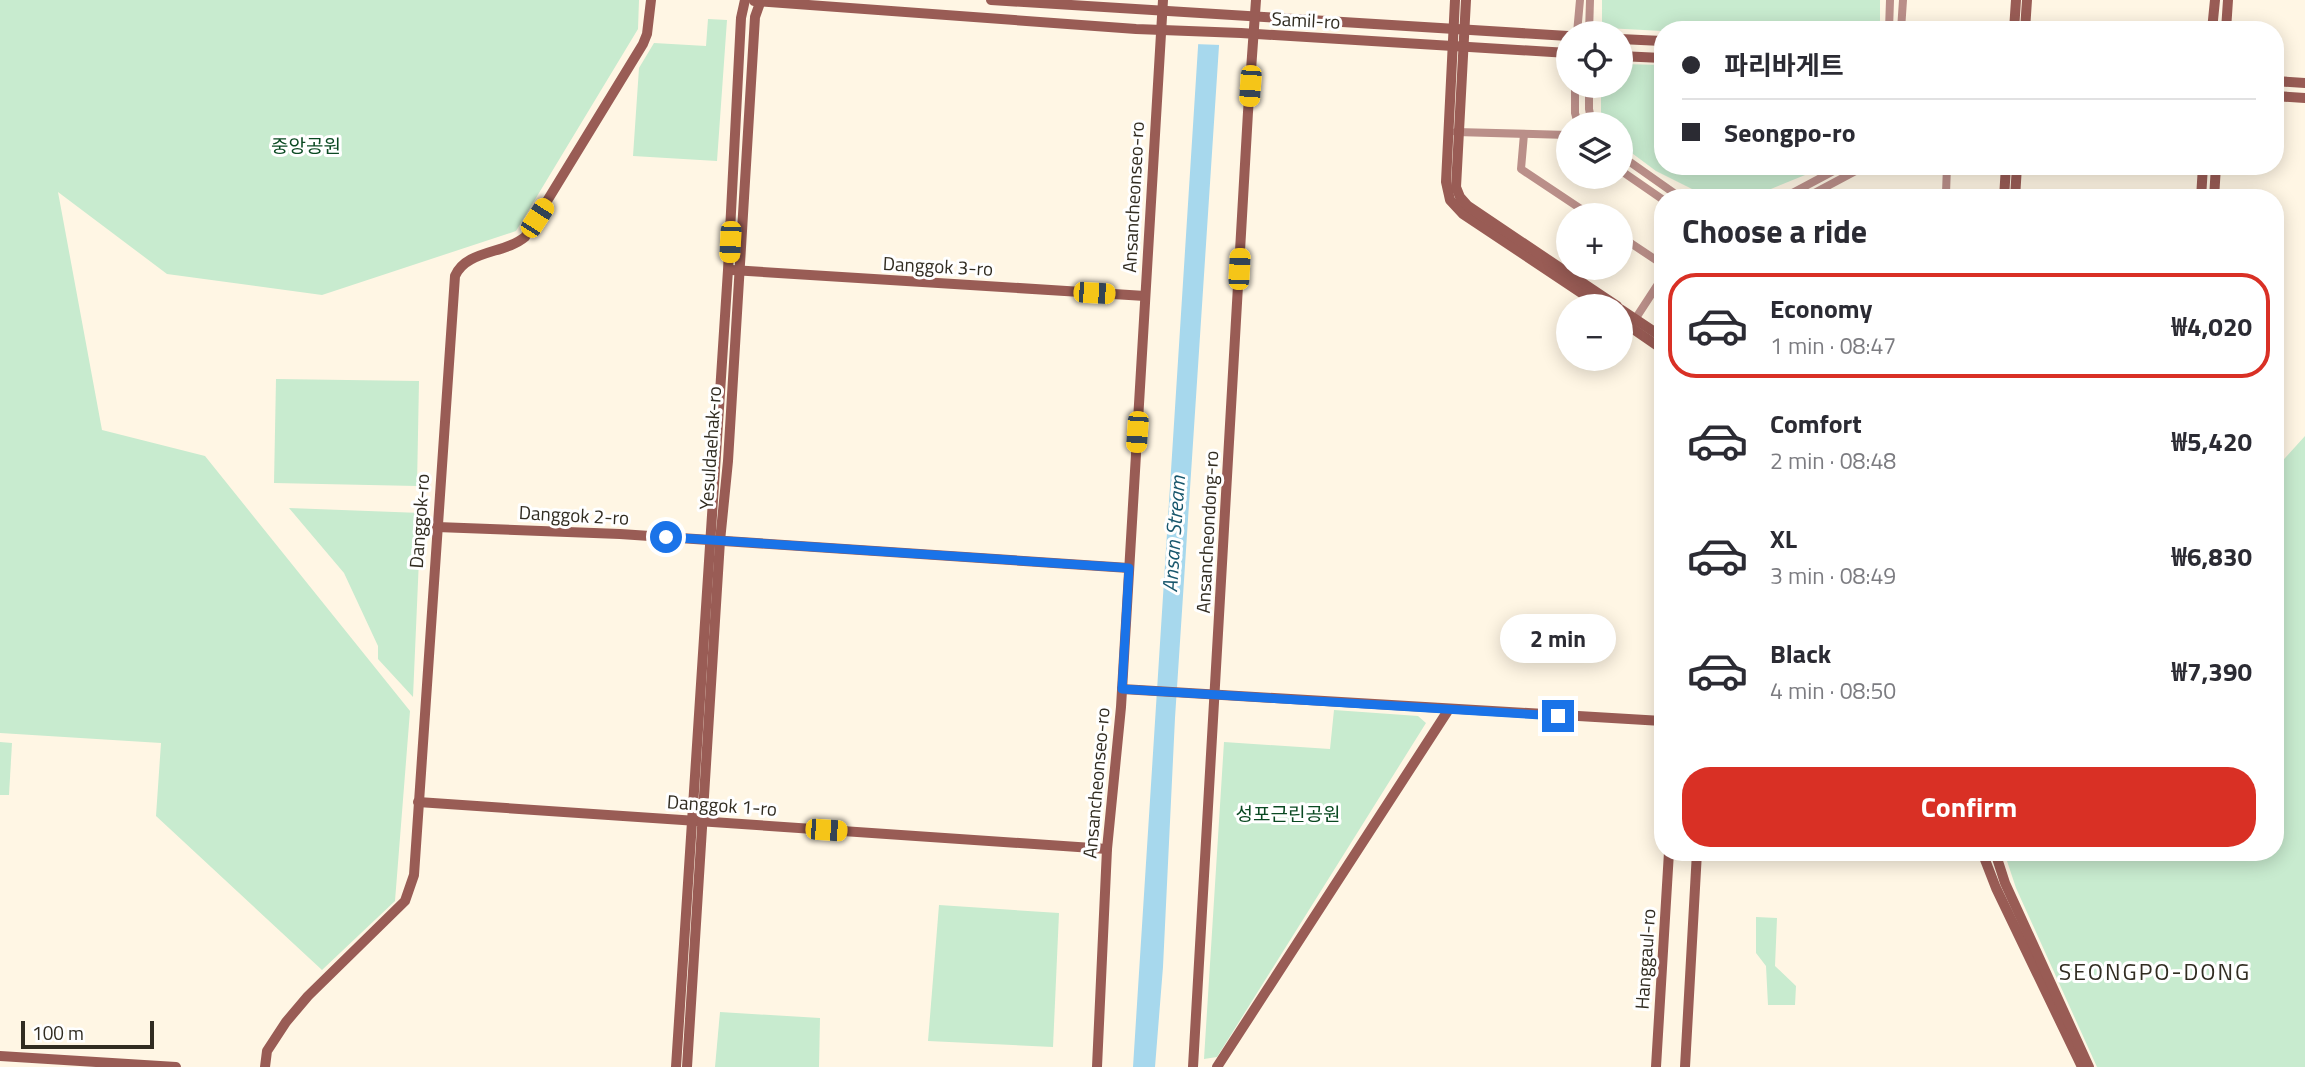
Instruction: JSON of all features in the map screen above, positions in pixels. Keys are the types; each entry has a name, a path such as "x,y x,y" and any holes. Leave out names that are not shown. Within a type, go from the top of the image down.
{"street":[{"name":"Danggok-ro","path":"265,1067 267,1051 286,1022 308,996 405,901 414,875 454,276 463,262 516,244 525,237 643,44 647,34 651,0"},
{"name":"Samil-ro","path":"747,0 1161,30 1556,52"},
{"name":"Yesuldaehak-ro","path":"733,270 741,32 747,0"},
{"name":"Samil-ro","path":"991,0 1163,5 1180,11 1556,35"},
{"name":"Ansancheondong-ro","path":"1193,1067 1256,0"},
{"path":"1455,0 1458,29 1453,132 1446,182 1450,200 1462,214 1583,294"},
{"path":"1458,29 1466,0"},
{"path":"1578,21 1580,0"},
{"path":"1589,21 1590,0"},
{"path":"1889,21 1890,0"},
{"path":"1902,21 1903,0"},
{"path":"2015,21 2016,0"},
{"path":"2026,21 2027,0"},
{"path":"2213,21 2215,0"},
{"path":"2227,21 2228,0"},
{"name":"Yesuldaehak-ro","path":"687,1067 698,821 733,270 755,17 761,1"},
{"name":"Ansancheonseo-ro","path":"1097,1067 1107,849 1122,689 1163,5"},
{"path":"1633,40 1654,41"},
{"path":"1633,57 1654,58"},
{"path":"2284,82 2305,83"},
{"path":"2284,96 2305,97"},
{"path":"1453,132 1556,135"},
{"path":"1453,132 1456,187 1468,206 1600,294"},
{"path":"1524,134 1521,169 1572,203"},
{"path":"1633,164 1668,189"},
{"path":"1800,189 1826,175"},
{"path":"1822,189 1848,175"},
{"path":"1633,179 1654,193"},
{"path":"1633,245 1654,259"},
{"name":"Danggok 3-ro","path":"733,270 1145,296"},
{"path":"1633,315 1654,288"},
{"path":"1633,323 1654,333"},
{"path":"1633,325 1654,342"},
{"name":"Danggok 2-ro","path":"436,527 715,541 1129,568"},
{"path":"1122,689 1654,721"},
{"path":"1217,1067 1449,709"},
{"name":"Danggok 1-ro","path":"418,802 1107,849"},
{"name":"Yesuldaehak-ro","path":"676,1067 698,821"},
{"name":"Hanggaul-ro","path":"1656,1067 1668,861"},
{"path":"1685,1067 1696,861"},
{"path":"1986,861 2082,1067"},
{"path":"1998,861 2005,883 2089,1067"},
{"path":"0,1056 63,1063 176,1067"}],"green space":[{"name":"중앙공원","path":"0,0 639,0 638,29 516,231 322,295 167,274 58,192 102,430 205,456 410,711 395,901 322,970 156,816 161,743 0,733"},
{"path":"1602,0 1880,0 1880,21 1654,21 1654,31 1633,29 1633,21 1602,21"},
{"path":"708,19 727,20 717,161 633,156 639,68 654,43 706,46"},
{"path":"1633,64 1654,65 1654,170 1633,154 1633,112 1601,112 1601,98 1633,98"},
{"path":"1664,175 1805,175 1771,189 1692,189"},
{"path":"276,379 419,381 417,486 274,483"},
{"path":"2305,436 2305,1067 2097,1067 2016,888 2007,861 2284,861 2284,459"},
{"path":"289,508 421,513 413,697 378,659 378,646 344,573"},
{"name":"성포근린공원","path":"1334,710 1418,716 1426,723 1217,1057 1204,1059 1224,742 1330,749"},
{"path":"0,742 12,743 9,795 0,795"},
{"path":"939,905 1059,913 1053,1047 928,1041"},
{"path":"1756,917 1777,918 1775,966 1796,986 1795,1005 1768,1005 1766,966 1756,953"},
{"path":"720,1012 820,1018 819,1067 715,1067"}],"water":[{"name":"Ansan Stream","path":"1201,0 1222,0 1175,718 1163,967 1155,1067 1133,1067"}],"pier":[{"path":"1197,0 1225,0 1221,45 1194,44"}],"district":[{"name":"SEONGPO-DONG","path":"2155,972"}],"route":[{"path":"666,537 1129,568 1122,689 1558,716"}]}
